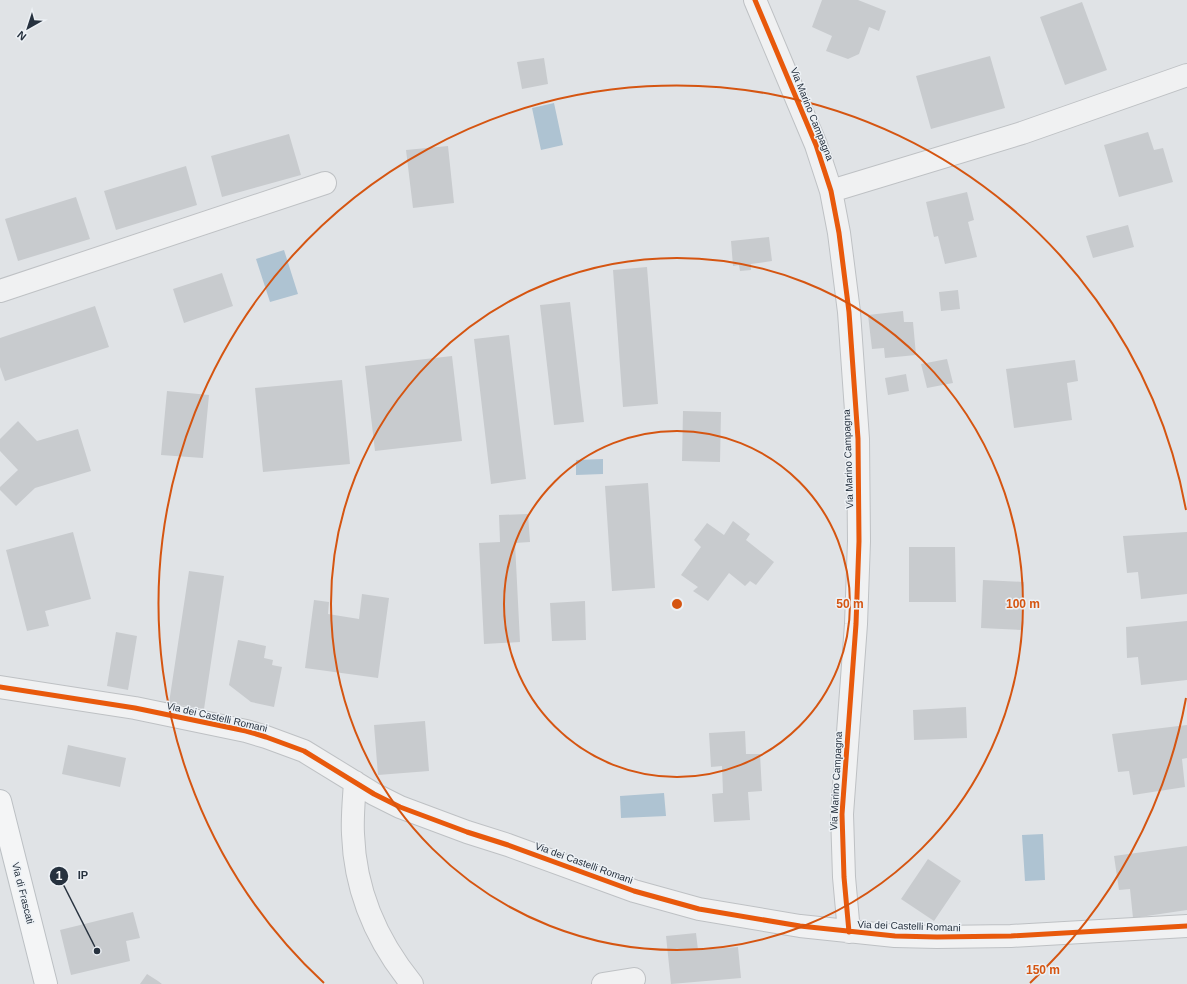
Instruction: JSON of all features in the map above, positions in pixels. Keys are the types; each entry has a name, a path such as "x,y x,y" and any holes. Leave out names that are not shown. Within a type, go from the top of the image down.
{"main road":[{"name":"Via di Frascati","path":"0,801 46,984"}],"street":[{"name":"Via Marino Campagna","path":"755,0 816,145 831,191 839,233 849,312 858,447 859,542 858,599 842,814 844,877 849,932"},
{"path":"831,191 1022,133 1187,75"},
{"path":"0,291 325,183"},
{"name":"Via dei Castelli Romani","path":"0,687 135,708 246,731 266,737 304,751 374,794 400,807 649,895 699,909 800,926 895,936 1011,936 1187,926"},
{"path":"356,782 353,834 355,860 362,892 369,916 378,934 389,954 412,984"},
{"path":"603,984 634,979"}],"water":[{"path":"554,103 563,145 541,150 532,108"},
{"path":"284,250 298,294 270,302 256,259"},
{"path":"603,459 603,474 576,475 576,460"},
{"path":"664,793 666,816 621,818 620,796"},
{"path":"1043,834 1045,880 1025,881 1022,835"}],"building":[{"path":"822,0 858,0 886,11 879,31 869,27 859,54 848,59 826,51 832,36 812,27"},
{"path":"1082,2 1107,70 1065,85 1040,17"},
{"path":"990,56 1005,108 931,129 916,76"},
{"path":"544,58 548,84 522,89 517,62"},
{"path":"1148,132 1154,150 1163,148 1173,182 1119,197 1104,145"},
{"path":"289,134 301,175 222,197 211,156"},
{"path":"448,146 454,203 413,208 406,150"},
{"path":"186,166 197,205 116,230 104,191"},
{"path":"967,192 974,220 968,222 977,257 945,264 938,236 934,237 926,202"},
{"path":"76,197 90,239 18,261 5,219"},
{"path":"1128,225 1134,247 1093,258 1086,236"},
{"path":"769,237 772,261 751,264 751,270 740,271 739,265 733,266 731,241"},
{"path":"647,267 658,404 623,407 613,270"},
{"path":"222,273 233,306 184,323 173,289"},
{"path":"958,290 960,309 941,311 939,292"},
{"path":"570,302 584,422 554,425 540,305"},
{"path":"95,306 109,347 5,381 0,367 0,338"},
{"path":"903,311 904,322 913,322 916,355 885,358 884,348 872,349 868,315"},
{"path":"509,335 526,479 491,484 474,339"},
{"path":"452,356 462,441 375,451 365,366"},
{"path":"947,359 953,383 927,388 921,364"},
{"path":"1075,360 1078,381 1067,383 1072,420 1014,428 1006,369"},
{"path":"906,374 909,391 888,395 885,378"},
{"path":"342,380 350,464 263,472 255,388"},
{"path":"167,391 209,395 203,458 161,455"},
{"path":"683,411 721,412 720,462 682,461"},
{"path":"18,421 37,441 78,429 91,471 35,488 16,506 0,490 0,487 18,470 0,451 0,439"},
{"path":"648,483 655,588 612,591 605,486"},
{"path":"528,514 530,542 515,543 520,642 484,644 479,543 500,542 499,515"},
{"path":"733,521 750,534 746,540 774,562 756,585 750,581 745,586 729,573 708,601 693,591 698,587 681,575 701,547 694,540 707,523 724,535"},
{"path":"73,532 91,599 45,611 49,626 27,631 6,550"},
{"path":"1187,532 1187,594 1141,599 1138,572 1127,573 1123,536"},
{"path":"909,547 955,547 956,602 909,602"},
{"path":"189,571 224,576 204,709 169,703"},
{"path":"983,580 1024,582 1022,630 981,628"},
{"path":"362,594 389,598 378,678 305,668 314,600 329,602 328,614 359,619"},
{"path":"585,601 586,640 552,641 550,603"},
{"path":"1187,621 1187,680 1141,685 1138,657 1127,658 1126,627"},
{"path":"116,632 137,636 128,690 107,686"},
{"path":"238,640 266,646 264,658 273,660 272,665 282,667 274,707 251,702 229,685"},
{"path":"966,707 967,738 914,740 913,710"},
{"path":"425,721 429,771 378,775 374,725"},
{"path":"1187,725 1187,758 1182,759 1185,787 1133,795 1129,771 1118,772 1112,734"},
{"path":"745,731 746,754 760,754 762,791 748,792 750,820 714,822 712,794 723,793 722,766 711,767 709,733"},
{"path":"68,745 126,758 120,787 62,774"},
{"path":"1187,846 1187,910 1133,918 1130,889 1119,890 1114,856"},
{"path":"928,859 961,881 934,921 901,899"},
{"path":"133,912 140,938 126,941 130,961 71,975 60,930"},
{"path":"696,933 698,950 738,947 741,978 671,984 666,936"},
{"path":"147,974 158,981 162,984 140,984"}],"cycle path":[{"path":"755,0 816,145 831,191 839,233 849,312 858,439 859,541 856,624 842,814 844,877 849,932"},
{"path":"0,687 135,708 246,731 266,737 304,751 374,794 400,807 634,891 699,909 800,926 895,936 1011,936 1187,926"}],"place":[{"name":"IP","path":"97,951"}]}
